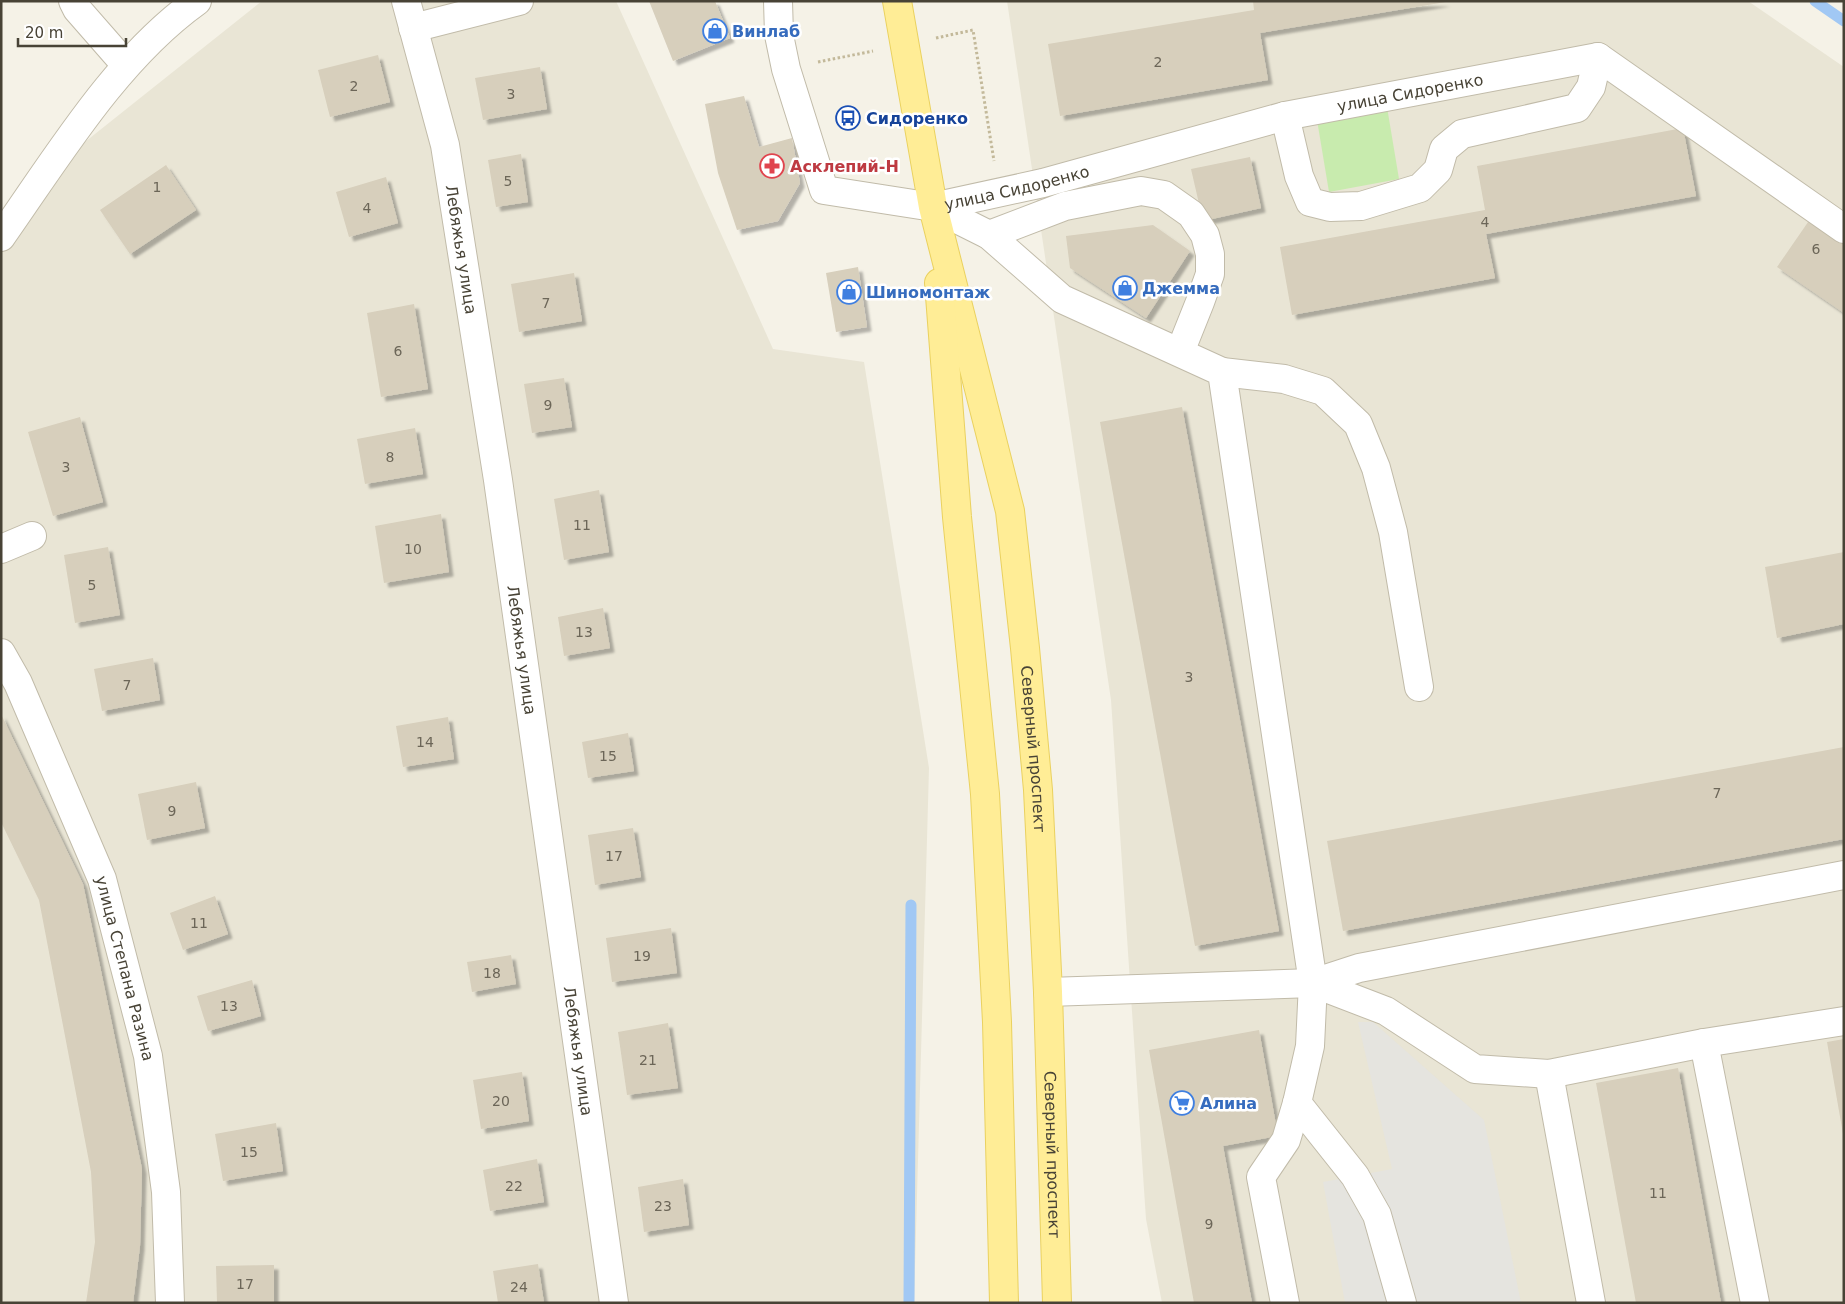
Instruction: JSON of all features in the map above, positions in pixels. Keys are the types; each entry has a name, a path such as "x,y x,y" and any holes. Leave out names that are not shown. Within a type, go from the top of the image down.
{"main road":[{"name":"Северный проспект","path":"897,1 933,207 1010,511 1038,790 1048,992 1057,1303"},
{"name":"Северный проспект","path":"933,207 956,517 985,794 997,1032 1004,1303"}],"street":[{"path":"73,1 77,9 126,66"},
{"path":"1,237 77,129 126,66 197,1"},
{"name":"Лебяжья улица","path":"406,1 444,145 498,480 614,1303"},
{"path":"413,28 519,1"},
{"path":"778,1 779,35 786,69 824,190 933,207 989,235 1062,299 1222,372 1284,379 1323,391 1358,424 1376,468 1393,532 1419,687"},
{"path":"1285,116 1298,176 1310,202 1330,206 1361,206 1420,188 1438,170 1444,149 1462,134 1577,108 1591,87 1598,57 1844,229"},
{"name":"улица Сидоренко","path":"933,207 1043,183 1285,116 1598,57"},
{"path":"989,235 1065,206 1141,191 1164,195 1191,214 1206,235 1210,254 1210,274 1180,352"},
{"path":"1222,372 1313,983 1310,1046 1297,1103 1286,1140 1261,1177 1285,1303"},
{"path":"1,549 32,536"},
{"name":"улица Степана Разина","path":"1,653 18,683 102,879 139,1019 148,1056 166,1192 170,1303"},
{"path":"1048,992 1313,983 1360,968 1844,875"},
{"path":"1313,983 1386,1012 1475,1069 1549,1074 1704,1043 1844,1021"},
{"path":"1704,1043 1754,1303"},
{"path":"1549,1074 1591,1303"},
{"path":"1297,1103 1355,1176 1377,1215 1402,1303"}],"shaded area":[{"path":"262,1 616,1 773,349 864,362 929,768 914,1303 1,1303 1,235 46,173"},
{"path":"1007,1 1748,1 1844,67 1844,1303 1162,1303 1146,1219 1111,700"},
{"path":"1358,1022 1373,1022 1484,1120 1521,1303 1345,1303 1323,1182 1392,1169"}],"green space":[{"path":"1387,107 1399,179 1329,192 1317,120"}],"building":[{"path":"649,1 715,1 730,38 673,61"},
{"path":"1253,1 1446,2 1260,33 1268,80 1060,116 1048,44 1254,10"},
{"path":"378,55 390,102 330,117 318,70"},
{"path":"540,67 547,109 483,120 475,78"},
{"path":"744,96 759,147 792,138 800,183 778,221 737,230 718,173 705,104"},
{"path":"1683,128 1696,196 1486,234 1495,278 1292,315 1280,247 1485,210 1477,166"},
{"path":"521,154 528,202 496,207 488,160"},
{"path":"1250,157 1261,208 1203,221 1191,169"},
{"path":"166,165 196,210 130,254 100,210"},
{"path":"386,177 398,223 349,237 336,192"},
{"path":"1815,212 1844,232 1844,313 1777,267"},
{"path":"1153,225 1190,251 1146,318 1070,268 1066,236"},
{"path":"858,267 867,327 836,332 826,273"},
{"path":"574,273 582,321 519,332 511,284"},
{"path":"414,304 428,389 381,397 367,313"},
{"path":"564,378 572,427 532,433 524,384"},
{"path":"1182,407 1279,931 1195,946 1100,422"},
{"path":"80,417 103,502 53,516 28,432"},
{"path":"415,428 423,474 365,484 357,439"},
{"path":"599,490 609,552 564,560 554,499"},
{"path":"441,514 449,572 384,583 375,526"},
{"path":"108,547 120,615 75,623 64,555"},
{"path":"1844,552 1844,624 1777,638 1765,567"},
{"path":"603,608 610,648 564,656 558,617"},
{"path":"153,658 160,700 102,711 94,669"},
{"path":"1,714 83,884 142,1169 140,1246 133,1303 86,1303 95,1242 91,1172 39,900 1,822"},
{"path":"448,717 454,759 403,767 396,726"},
{"path":"628,733 634,771 588,778 582,742"},
{"path":"1844,747 1844,839 1343,931 1327,841"},
{"path":"196,782 205,828 147,840 138,794"},
{"path":"633,828 641,877 595,885 588,835"},
{"path":"215,896 228,934 183,950 170,913"},
{"path":"671,928 677,973 612,982 606,938"},
{"path":"511,955 516,984 472,992 467,962"},
{"path":"252,980 261,1016 208,1031 197,996"},
{"path":"668,1023 678,1088 627,1095 618,1032"},
{"path":"1259,1030 1278,1136 1223,1146 1252,1303 1194,1303 1149,1050"},
{"path":"1844,1039 1844,1134 1843,1134 1827,1042"},
{"path":"1678,1068 1721,1303 1636,1303 1596,1083"},
{"path":"522,1072 529,1121 481,1129 473,1080"},
{"path":"276,1123 283,1171 223,1181 215,1134"},
{"path":"537,1159 544,1202 490,1211 483,1170"},
{"path":"683,1179 689,1225 644,1232 638,1187"},
{"path":"538,1264 544,1303 498,1303 493,1271"},
{"path":"274,1265 274,1303 217,1303 216,1266"}],"waterway":[{"path":"1815,1 1844,21"},
{"path":"909,1303 911,905"}],"place":[{"name":"Винлаб","path":"715,31"},
{"name":"Сидоренко","path":"848,118"},
{"name":"Асклепий-Н","path":"772,166"},
{"name":"Джемма","path":"1125,288"},
{"name":"Шиномонтаж","path":"849,292"},
{"name":"Алина","path":"1182,1103"}]}
